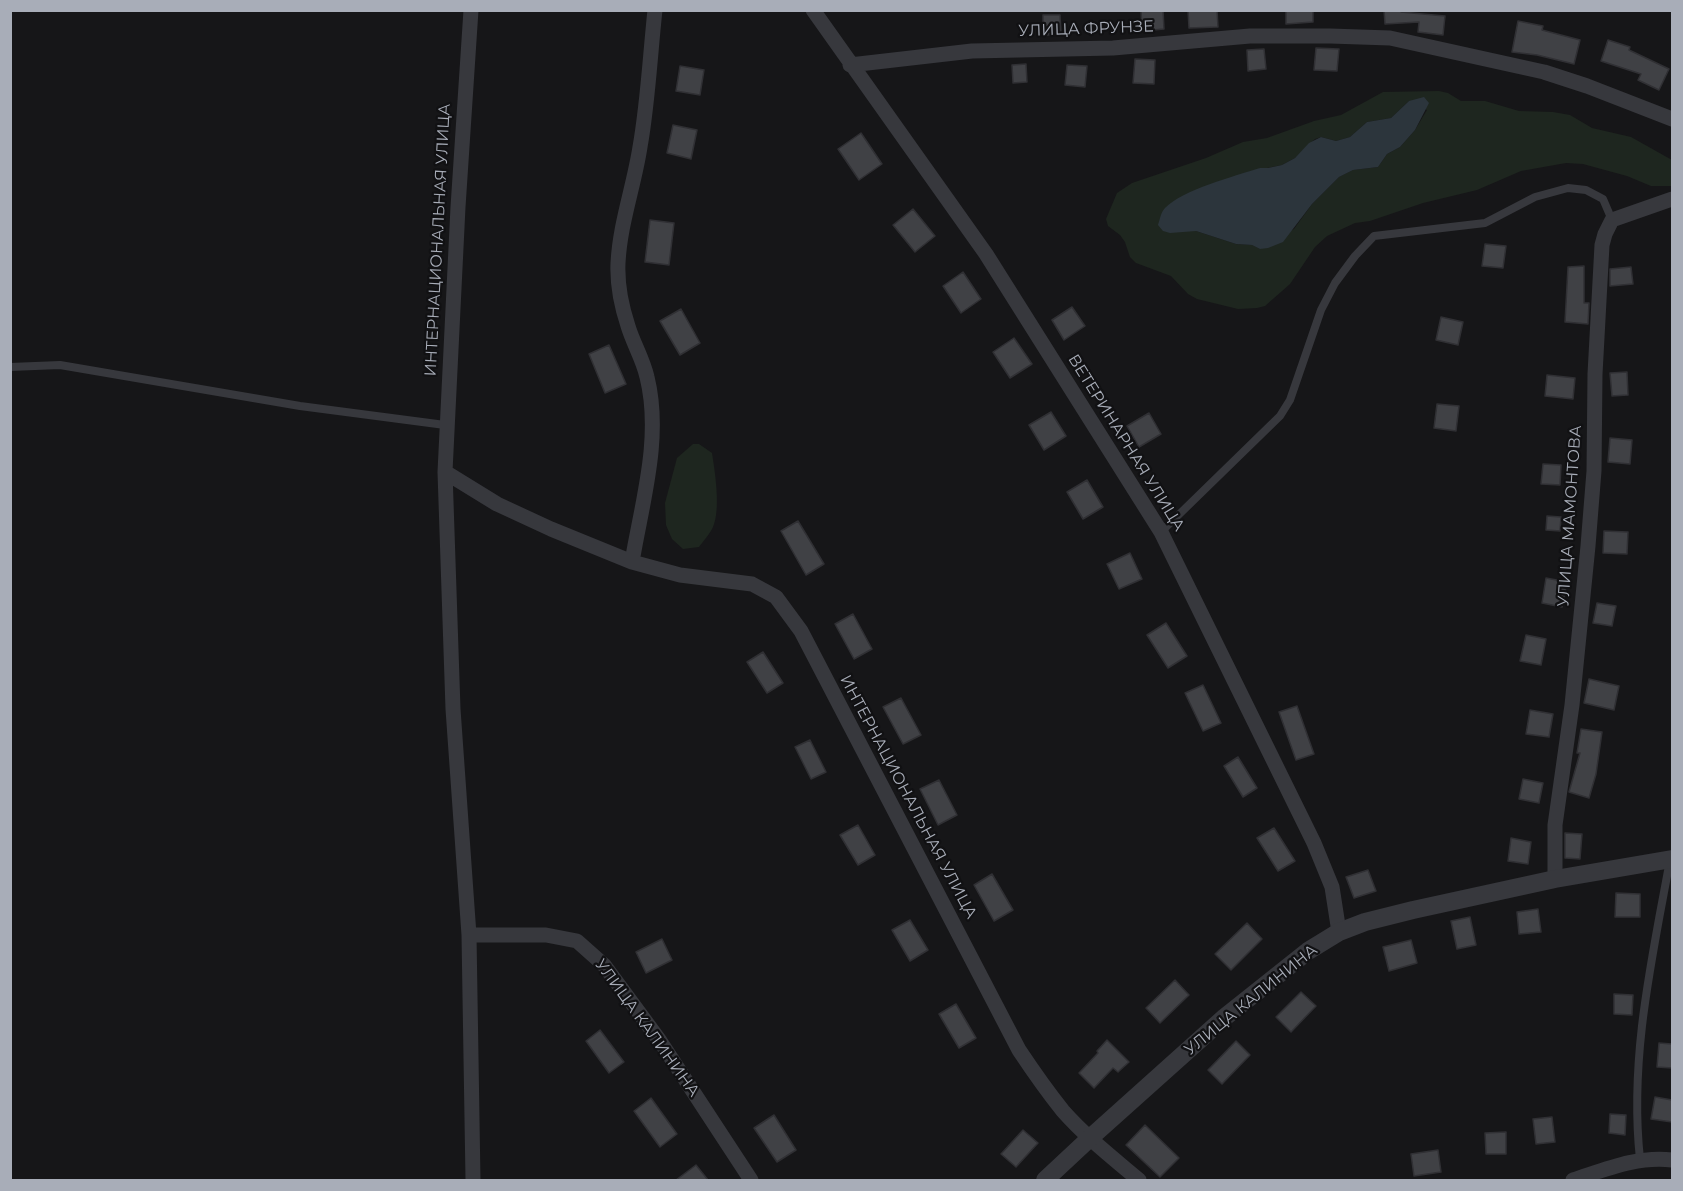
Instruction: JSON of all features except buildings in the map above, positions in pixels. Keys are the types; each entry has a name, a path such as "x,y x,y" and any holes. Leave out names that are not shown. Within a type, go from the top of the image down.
{"street":[{"name":"ИНТЕРНАЦИОНАЛЬНАЯ УЛИЦА","path":"471,10 444,472 453,709 469,934 473,1180"},
{"name":"ВЕТЕРИНАРНАЯ УЛИЦА","path":"813,10 986,254 1161,532 1314,843 1332,887 1339,932"},
{"path":"632,562 652,454 651,401 642,359 628,327 618,289 618,263 622,228 643,129 653,11"},
{"name":"УЛИЦА ФРУНЗЕ","path":"850,65 972,51 1113,48 1250,36 1390,38 1544,72 1672,119"},
{"path":"1612,220 1672,199"},
{"name":"УЛИЦА МАМОНТОВА","path":"1555,879 1555,825 1572,705 1594,471 1595,374 1602,245 1612,220"},
{"name":"ИНТЕРНАЦИОНАЛЬНАЯ УЛИЦА","path":"444,472 497,504 632,562 680,575 752,584 776,597 801,631 1020,1050 1043,1086 1064,1112 1139,1180"},
{"name":"УЛИЦА КАЛИНИНА","path":"1045,1180 1226,1017 1308,951 1339,932 1365,922 1413,910 1555,879 1672,859"},
{"name":"УЛИЦА КАЛИНИНА","path":"469,934 546,935 577,941 604,965 660,1041 751,1180"},
{"path":"1574,1180 1640,1159 1672,1160"}],"lane":[{"path":"1161,532 1281,416 1290,400 1321,310 1335,283 1355,256 1374,236 1485,223 1535,197 1568,188 1586,190 1603,199 1612,220"},
{"path":"10,367 60,365 300,406 445,425"},
{"path":"1640,1159 1637,1127 1642,1025 1672,859"}],"shaded area":[{"path":"1439,91 1448,93 1461,101 1485,101 1519,111 1570,115 1592,128 1631,137 1672,160 1672,186 1651,186 1627,176 1583,164 1566,163 1521,171 1477,190 1423,203 1370,221 1355,223 1327,236 1315,247 1290,284 1265,306 1257,308 1238,309 1197,299 1188,294 1171,276 1136,263 1130,257 1120,235 1108,226 1106,219 1117,193 1132,183 1206,158 1243,142 1267,138 1314,121 1341,115 1383,92","holes":["1409,101 1427,110 1415,130 1400,147 1387,154 1378,167 1353,170 1339,177 1312,204 1294,229 1260,249 1196,231 1260,168 1282,165 1295,158 1315,139 1321,137 1336,141 1350,137 1367,122 1391,118"]},
{"path":"1424,97 1429,103 1415,130 1400,147 1387,154 1378,167 1353,170 1339,177 1312,204 1283,242 1260,249 1196,231 1170,233 1163,231 1158,225 1165,208 1184,195 1260,168 1282,165 1295,158 1309,143 1321,137 1336,141 1350,137 1367,122 1391,118 1409,101"},
{"path":"693,444 699,444 712,453 717,490 717,511 709,535 699,547 683,549 672,539 666,525 665,503 677,458"}]}
